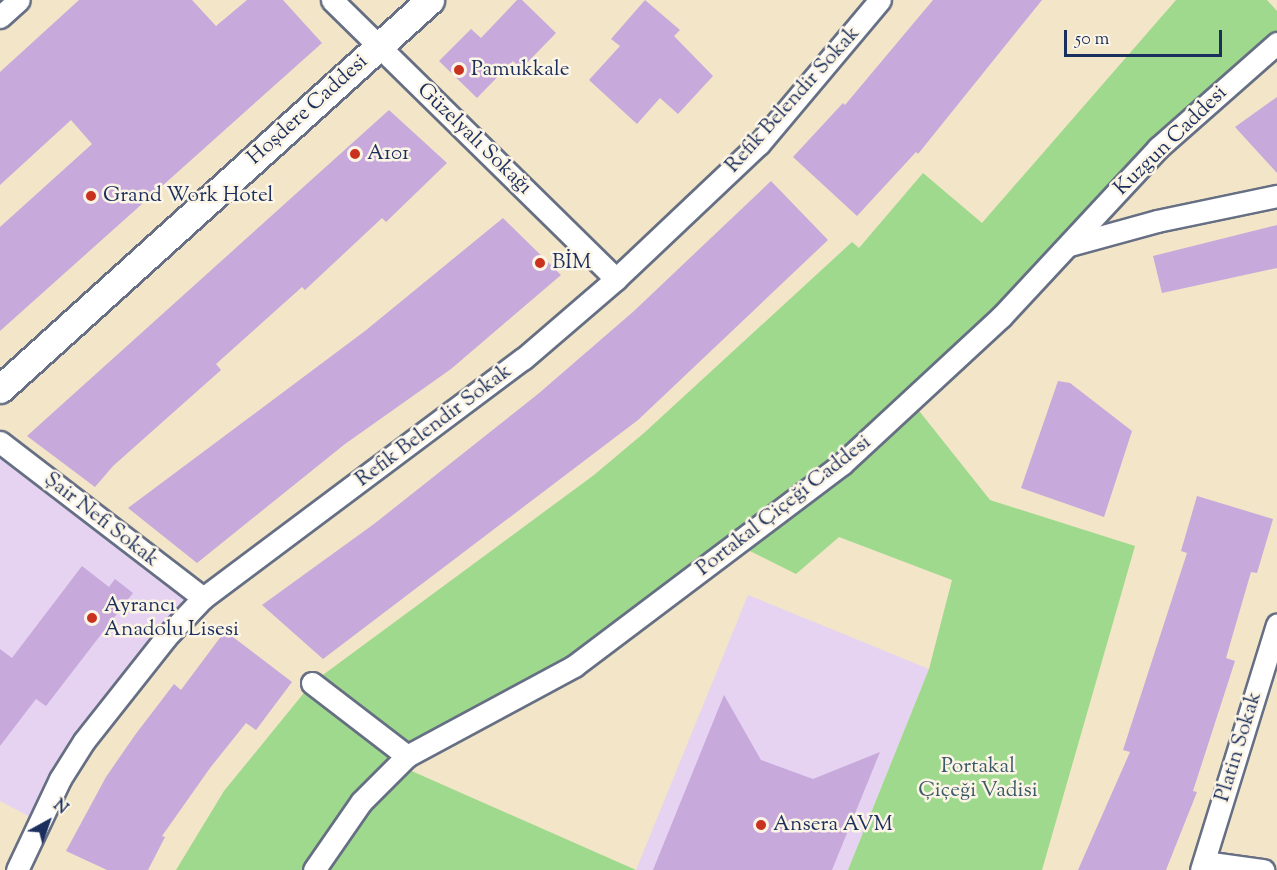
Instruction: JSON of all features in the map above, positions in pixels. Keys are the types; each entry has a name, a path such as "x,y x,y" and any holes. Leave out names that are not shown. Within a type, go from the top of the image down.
{"main road":[{"name":"Hoşdere Caddesi","path":"0,389 430,0"}],"street":[{"path":"0,18 19,0"},
{"name":"Güzelyalı Sokağı","path":"332,0 616,279"},
{"name":"Refik Belendir Sokak","path":"17,870 60,779 84,741 159,646 203,598 522,360 616,279 759,144 880,0"},
{"name":"Kuzgun Caddesi","path":"1070,245 1158,148 1277,43"},
{"name":"Portakal Çiçeği Caddesi","path":"314,870 361,802 407,756 574,666 728,552 842,464 945,371 1070,245 1157,221 1277,196"},
{"name":"Şair Nefi Sokak","path":"0,442 203,598"},
{"name":"Platin Sokak","path":"1202,866 1277,624"},
{"path":"312,683 407,756"},
{"path":"1202,866 1263,870"}],"shaded area":[{"name":"Ayrancı Anadolu Lisesi","path":"0,442 203,598 166,637 38,821 0,801"},
{"path":"748,595 929,669 848,870 636,870"}],"green space":[{"name":"Portakal Çiçeği Vadisi","path":"1176,0 1267,0 1277,11 1277,43 912,402 990,500 1135,546 1042,870 848,870 929,669 952,580 839,537 796,574 738,545 574,666 398,765 636,870 176,870 224,791 312,683 594,475 644,433 852,242 859,248 923,173 982,223"}],"building":[{"path":"79,0 192,0 216,26 247,0 283,0 322,43 0,331 0,227 92,144 71,120 0,185 0,72"},
{"path":"517,0 522,0 556,33 521,69 513,61 477,98 439,61 471,29 481,38"},
{"path":"645,0 680,30 674,36 713,76 678,114 660,98 637,124 589,80 620,46 611,39"},
{"path":"933,0 1042,0 918,154 916,152 857,216 793,157 843,103 845,105"},
{"path":"1277,97 1277,173 1235,127"},
{"path":"389,110 447,163 386,222 382,218 305,290 302,287 216,364 221,370 113,466 95,487 27,436"},
{"path":"771,181 828,240 638,420 323,659 262,605 374,524 538,394 634,311"},
{"path":"503,218 561,275 451,369 345,444 197,563 128,508 365,331"},
{"path":"1277,225 1277,268 1162,293 1153,256"},
{"path":"1058,381 1070,383 1132,431 1104,517 1021,488"},
{"path":"1197,496 1273,519 1257,573 1251,572 1226,658 1235,661 1193,791 1197,792 1166,870 1078,870 1130,752 1123,750 1187,553 1181,551"},
{"path":"82,566 109,587 115,579 133,593 46,706 36,699 0,746 0,649 12,658"},
{"path":"225,631 292,682 256,730 246,723 210,768 162,836 165,837 148,870 107,870 66,851 106,777 135,735 174,684 181,690"},
{"name":"Ansera AVM","path":"724,695 761,760 813,779 880,752 832,870 653,870"}],"place":[{"name":"Pamukkale","path":"459,70"},
{"name":"A101","path":"355,154"},
{"name":"Grand Work Hotel","path":"91,196"},
{"name":"BİM","path":"540,263"},
{"name":"Ayrancı Anadolu Lisesi","path":"92,618"},
{"name":"Ansera AVM","path":"761,825"}]}
